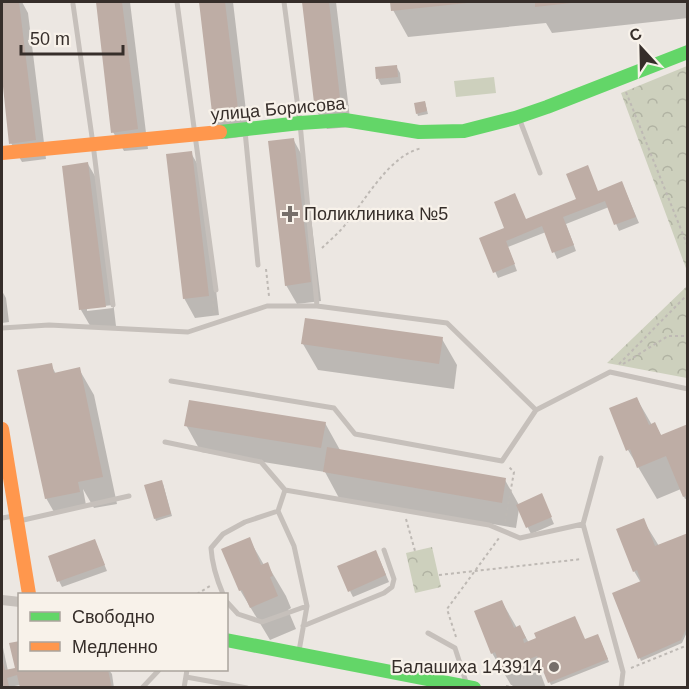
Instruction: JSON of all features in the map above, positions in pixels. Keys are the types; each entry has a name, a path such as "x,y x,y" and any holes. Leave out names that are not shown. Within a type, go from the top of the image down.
{"street":[{"name":"улица Борисова","path":"2,153 345,120 419,132 464,131 519,117 687,52"},
{"path":"2,429 29,593"},
{"path":"2,600 18,602"},
{"path":"228,640 433,683 470,687"}],"lane":[{"path":"177,2 216,290"},
{"path":"284,2 300,123 317,306"},
{"path":"73,4 113,305"},
{"path":"519,117 540,173"},
{"path":"245,129 258,265"},
{"path":"2,328 49,325 188,332 267,306 317,306 447,323 536,410"},
{"path":"171,381 334,408 355,434 502,461 536,410 610,372 687,389"},
{"path":"165,442 261,462 285,490 489,525 520,538 583,524"},
{"path":"601,458 583,524 623,672 621,687"},
{"path":"285,490 278,511 294,546 307,606 298,654"},
{"path":"2,518 16,518 129,496"},
{"path":"223,593 211,559 211,548 223,534 245,522 278,511"},
{"path":"303,626 384,593 392,587 394,579 384,550"},
{"path":"228,603 238,614 262,622 307,606"},
{"path":"428,633 455,648 470,687"},
{"path":"142,687 157,671"},
{"path":"184,687 187,671"},
{"path":"186,677 246,687"}],"path":[{"path":"620,78 687,247"},
{"path":"313,257 344,227 384,173 411,150 429,147"},
{"path":"610,372 687,294"},
{"path":"610,372 668,336 687,336"},
{"path":"459,643 447,609 504,531 514,472 502,461"},
{"path":"404,510 415,551"},
{"path":"439,575 592,558"},
{"path":"199,593 218,582"},
{"path":"623,672 687,645"},
{"path":"506,686 513,687"}],"green space":[{"path":"687,66 687,271 621,93"},
{"path":"494,77 496,93 456,97 454,81"},
{"path":"687,286 687,378 607,363"},
{"path":"432,547 441,587 415,593 406,553"}],"building":[{"path":"2,2 19,2 36,140 9,144 2,77"},
{"path":"96,2 122,2 138,129 111,133"},
{"path":"199,2 225,2 239,117 213,121"},
{"path":"302,2 329,2 341,107 315,111"},
{"path":"390,2 467,2 467,3 391,11"},
{"path":"535,2 571,2 571,3 535,7"},
{"path":"397,65 398,77 376,79 375,67"},
{"path":"425,101 427,111 416,114 414,103"},
{"path":"294,138 311,282 285,286 268,141"},
{"path":"192,151 209,296 183,299 166,154"},
{"path":"88,162 106,307 79,310 62,166"},
{"path":"588,165 598,191 622,181 636,217 614,225 605,201 563,217 574,245 552,253 542,226 506,241 515,264 493,273 479,238 504,228 494,202 515,193 526,219 576,199 566,174"},
{"path":"305,318 443,337 439,364 301,344"},
{"path":"52,363 54,373 80,367 103,477 78,482 80,492 45,499 17,370"},
{"path":"637,397 649,425 655,422 661,435 688,424 688,495 683,497 666,456 637,468 630,449 626,451 609,408"},
{"path":"189,400 326,422 321,448 184,426"},
{"path":"327,447 506,478 502,503 323,472"},
{"path":"162,480 171,514 154,519 144,485"},
{"path":"542,493 552,517 526,528 516,505"},
{"path":"644,518 655,546 688,533 688,625 681,640 638,659 612,593 641,581 637,570 633,572 616,529"},
{"path":"250,537 261,565 268,562 273,576 270,577 278,596 250,608 242,590 239,591 221,549"},
{"path":"95,539 105,565 57,582 48,556"},
{"path":"376,550 386,575 348,592 337,566"},
{"path":"502,600 514,628 520,625 526,638 523,639 524,643 536,638 534,633 575,616 585,639 598,634 608,659 548,683 537,656 502,670 495,652 491,654 474,611"},
{"path":"18,641 18,671 108,671 112,688 20,688 17,675 7,678 9,686 2,688 2,658 5,670 15,668 9,643"}],"traffic: fast":[{"path":"220,132 345,120 419,132 464,131 547,107 688,52"},
{"path":"228,640 474,688"}],"traffic: slow":[{"path":"2,153 220,132"},
{"path":"2,429 29,593"}],"place":[{"name":"Поликлиника №5","path":"290,214"},
{"name":"Балашиха 143914","path":"554,667"}]}
